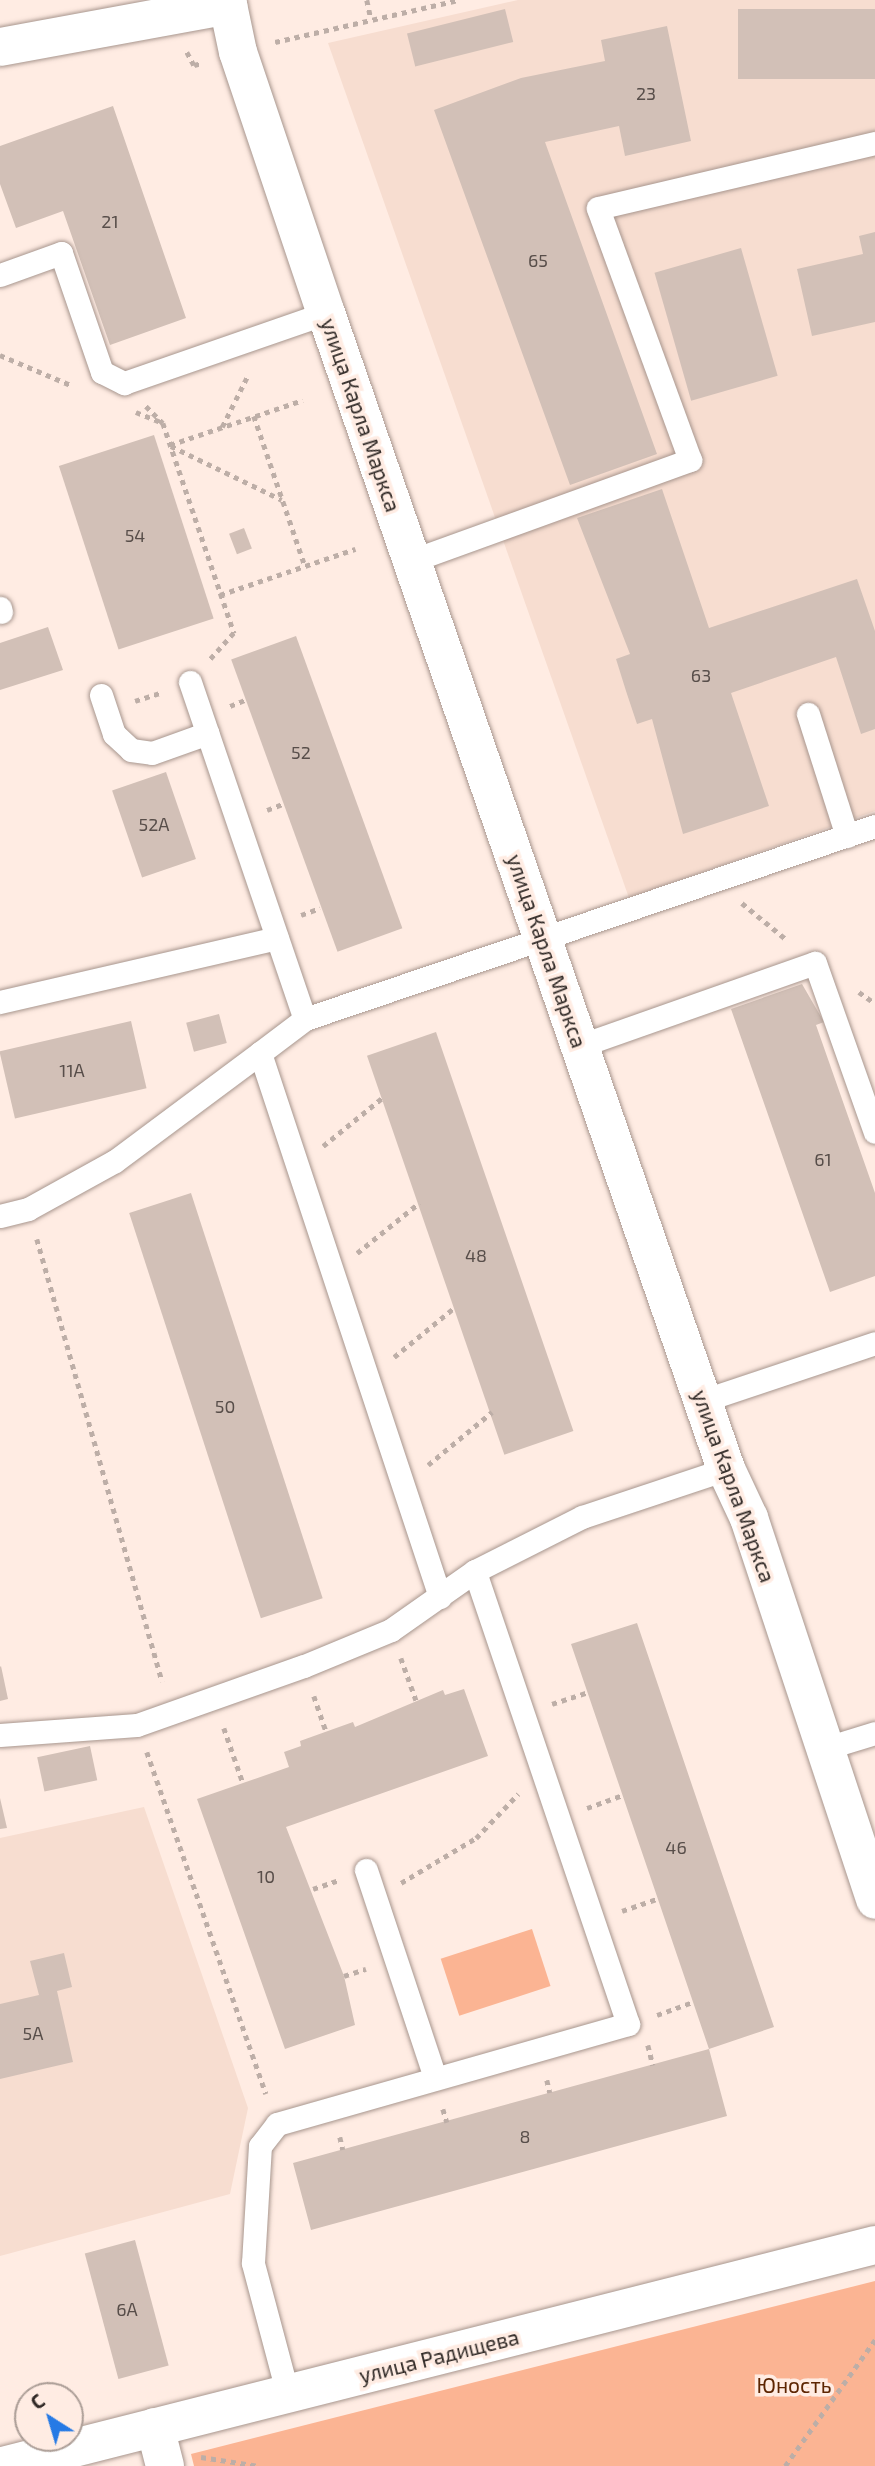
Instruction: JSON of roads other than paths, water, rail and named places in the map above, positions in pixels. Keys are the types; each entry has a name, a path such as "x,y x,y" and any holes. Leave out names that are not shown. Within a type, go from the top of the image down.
{"street":[{"path":"0,47 228,3"},
{"name":"улица Карла Маркса","path":"228,3 326,313 702,1401 726,1469 749,1518 823,1749 875,1899"},
{"name":"улица Радищева","path":"3,2466 160,2448 288,2395 875,2245"}],"lane":[{"path":"411,561 690,460 598,208 875,143"},
{"path":"0,275 61,253 102,372 124,383 326,313"},
{"path":"190,682 305,1019"},
{"path":"104,703 114,734 131,750 152,752 208,733"},
{"path":"808,714 847,836"},
{"path":"0,1216 28,1209 115,1161 305,1019 875,826"},
{"path":"0,1002 277,938"},
{"path":"579,1046 815,962 875,1132"},
{"path":"260,1053 295,1168 440,1597"},
{"path":"702,1401 875,1343"},
{"path":"0,1735 137,1725 213,1698 391,1630 475,1571 582,1517 726,1469"},
{"path":"288,2395 253,2263 260,2146 276,2124 628,2024 475,1571"},
{"path":"823,1749 875,1733"},
{"path":"366,1870 435,2077"}],"park label":[{"name":"Юность","path":"794,2385"}]}
